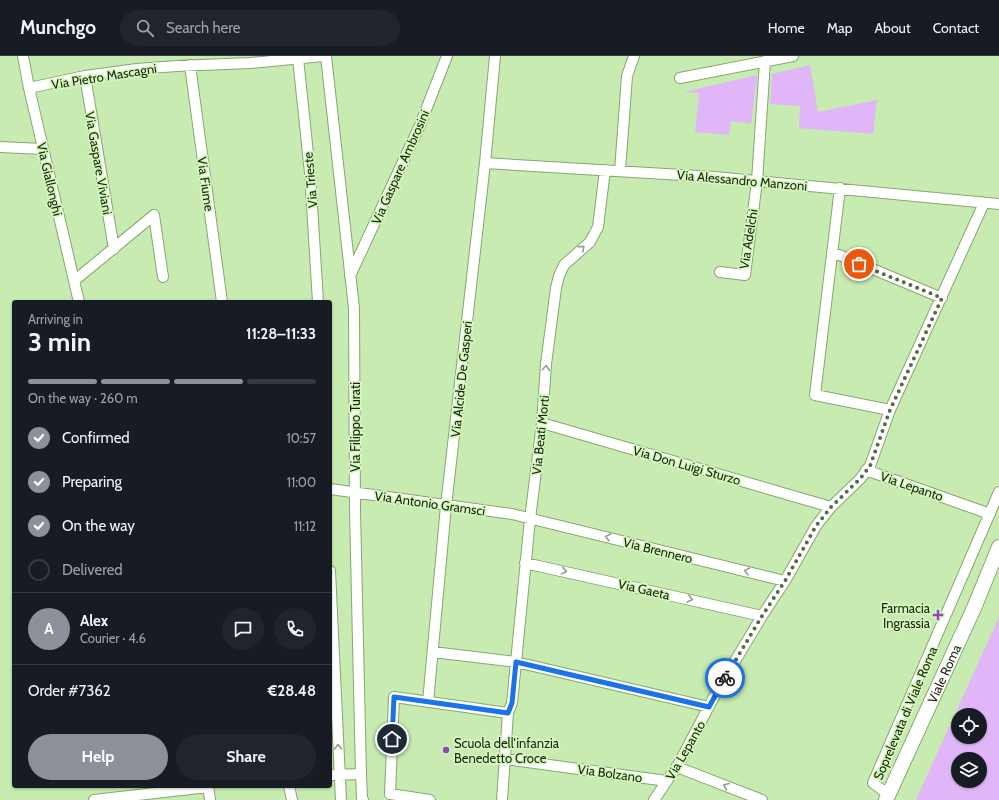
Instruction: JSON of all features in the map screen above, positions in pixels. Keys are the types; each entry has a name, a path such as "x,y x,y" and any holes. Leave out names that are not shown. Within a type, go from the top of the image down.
{"main road":[{"name":"Viale Roma","path":"888,797 974,608 999,548"}],"street":[{"name":"Via Giallonghi","path":"23,56 29,88 78,300"},
{"name":"Via Pietro Mascagni","path":"29,88 85,76 137,69 190,65 213,60 251,64 323,56"},
{"name":"Via Filippo Turati","path":"326,56 354,308 361,774 363,800"},
{"name":"Via Gaspare Ambrosini","path":"350,276 420,125 447,56"},
{"name":"Via Alcide De Gasperi","path":"428,702 446,506 485,163 495,56"},
{"path":"620,171 627,76 634,56"},
{"path":"680,78 793,56"},
{"name":"Via Trieste","path":"298,58 311,180 318,300"},
{"path":"757,181 765,61"},
{"name":"Via Fiume","path":"190,65 222,300"},
{"name":"Via Gaspare Viviani","path":"85,76 114,250"},
{"path":"0,147 43,149"},
{"name":"Via Alessandro Manzoni","path":"485,163 715,177 999,204"},
{"name":"Via Beati Morti","path":"502,800 508,713 512,703 525,563 542,423 546,364 559,276 569,260 590,242 598,227 605,170"},
{"name":"Via Adelchi","path":"720,272 745,275 757,181"},
{"path":"840,188 815,395 890,410"},
{"path":"866,470 870,466 890,410 984,203"},
{"path":"74,282 154,215 163,277"},
{"path":"832,252 942,298"},
{"name":"Via Don Luigi Sturzo","path":"542,423 831,507"},
{"name":"Via Lepanto","path":"654,800 677,767 709,707 762,616 785,581 816,526 831,507 860,479 866,470 990,514"},
{"name":"Via Antonio Gramsci","path":"332,489 512,514 530,518"},
{"name":"Soprelevata di Viale Roma","path":"888,797 874,783 999,492"},
{"name":"Via Brennero","path":"530,518 785,581"},
{"name":"Via Gaeta","path":"525,563 762,616"},
{"path":"433,652 516,662 709,707"},
{"path":"332,673 334,775 340,800"},
{"path":"430,800 390,794 394,697 508,713"},
{"name":"Via Bolzano","path":"505,759 667,781"},
{"path":"677,767 762,800"},
{"path":"334,775 361,774"},
{"path":"94,800 190,788"},
{"path":"208,788 210,800"},
{"path":"289,788 292,800"}],"shaded area":[{"path":"810,65 818,112 877,100 873,134 799,128 800,106 770,104 772,74"},
{"path":"757,75 751,124 731,121 729,135 695,132 699,93 684,92"},
{"path":"999,617 999,800 916,800 951,723 951,744 987,744 987,708 958,708"}],"way so far":[{"path":"725,678 785,581 816,526 831,507 860,479 870,466 890,410 942,298 859,264"}],"place":[{"name":"Farmacia Ingrassia","path":"938,615"},
{"name":"Scuola dell'infanzia Benedetto Croce","path":"446,750"}],"route":[{"path":"392,739 394,697 508,713 512,703 516,662 709,707 725,678"}]}
